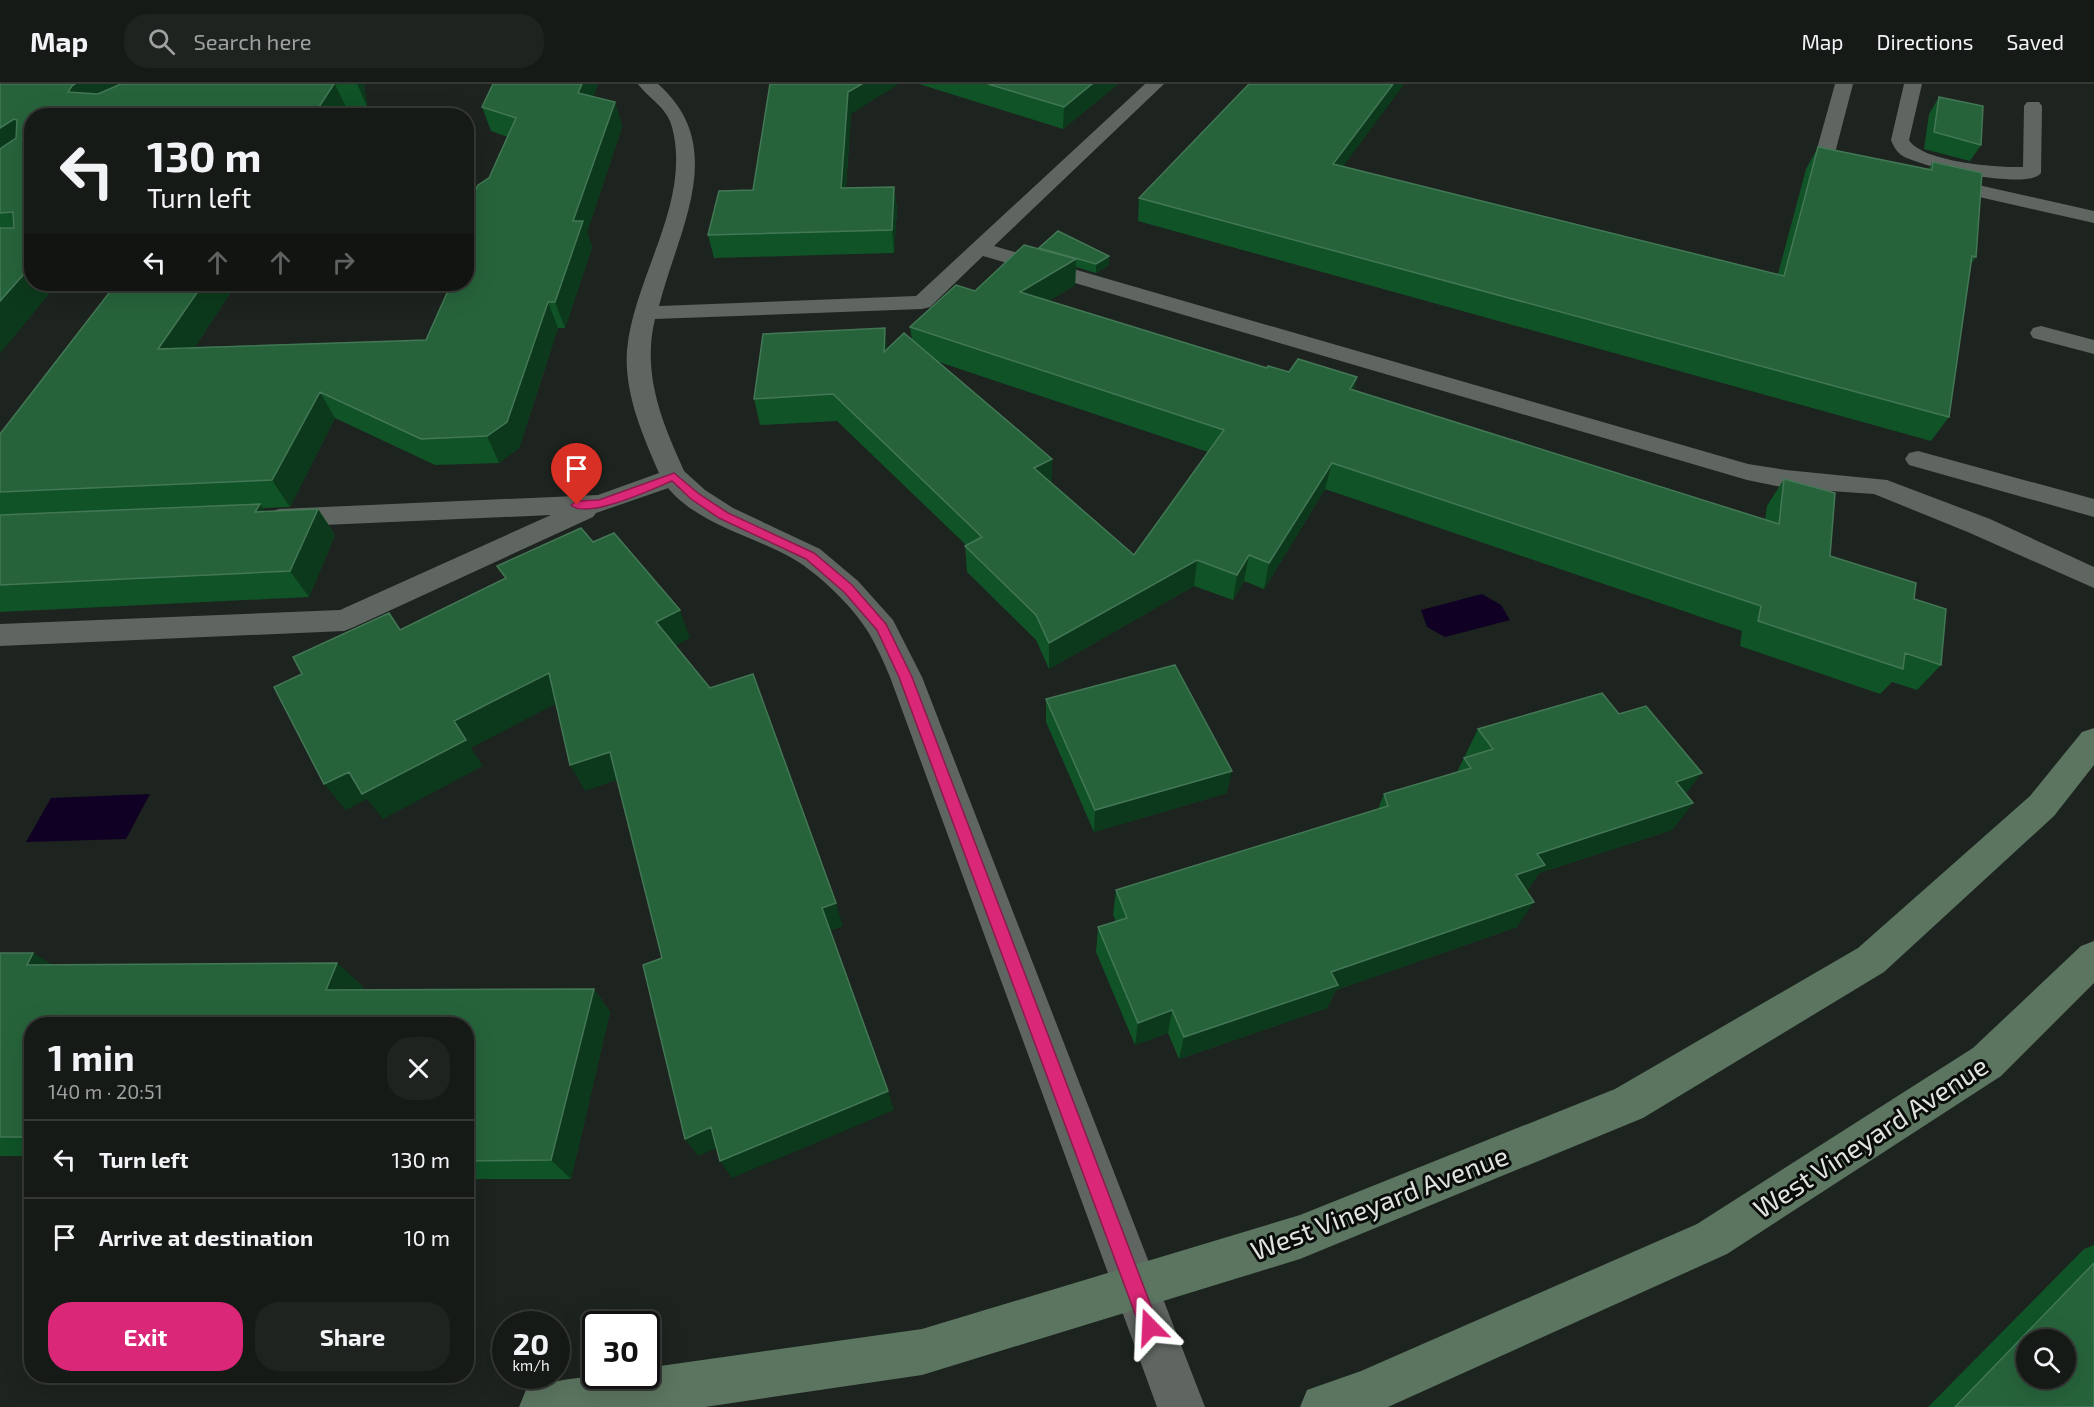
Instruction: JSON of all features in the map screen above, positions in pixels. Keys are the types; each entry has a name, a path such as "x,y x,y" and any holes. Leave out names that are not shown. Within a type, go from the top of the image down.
{"main road":[{"name":"West Vineyard Avenue","path":"543,1407 922,1352 1300,1238 1629,1104 1871,960 2042,806 2094,741"},
{"name":"West Vineyard Avenue","path":"1323,1407 1365,1393 1712,1239 1987,1062 2094,958"}],"street":[{"path":"674,477 695,497 723,516 810,556 848,588 882,628 906,677 1181,1407"}],"lane":[{"path":"0,635 344,620 600,504 674,477 647,420 639,372 639,346 646,313 679,199 686,145 682,127 674,110 647,84"},
{"path":"646,313 922,302 1155,84"},
{"path":"1844,84 1825,156 1882,169"},
{"path":"1913,84 1899,140 1904,148 1918,156 1995,173 2031,173 2034,167 2033,106"},
{"path":"1915,177 2094,217"},
{"path":"978,248 1746,472 1786,479 1878,486 1980,526 2094,578"},
{"path":"2041,333 2094,347"},
{"path":"1918,459 2094,508"},
{"path":"259,519 600,504"}],"shaded area":[{"path":"1482,594 1501,605 1510,620 1445,637 1427,627 1421,610"},
{"path":"150,794 126,839 26,842 51,798"}],"building":[{"path":"0,84 75,84 68,92 98,94 121,84 334,84 318,108 24,108 24,274 0,301 0,228 14,228 13,212 0,213 0,149 16,138 17,120 14,119 0,128"},
{"path":"493,84 582,84 578,93 615,102 573,221 583,221 555,302 548,302 507,422 487,436 421,439 320,392 272,480 0,492 0,434 111,291 198,291 158,349 426,340 448,291 474,291 474,193 478,185 489,178 516,118 482,107"},
{"path":"770,84 862,84 848,92 841,188 894,187 892,230 708,235 719,191 753,190"},
{"path":"988,84 1092,84 1064,107"},
{"path":"1249,84 1393,84 1333,164 1784,276 1818,147 1932,170 1933,162 1982,173 1976,257 1972,256 1949,417 1139,198"},
{"path":"1939,97 1983,106 1981,145 1934,132"},
{"path":"1058,231 1109,256 1096,264 1039,248"},
{"path":"1024,245 1076,259 1020,292 1267,368 1268,366 1289,372 1298,359 1357,377 1350,389 1779,524 1784,479 1835,493 1830,556 1916,583 1914,599 1946,609 1941,665 1905,653 1903,669 1758,621 1761,606 1332,463 1269,563 1249,555 1237,575 1197,560 1049,643 1036,615 965,546 982,537 833,394 754,399 763,334 885,328 884,352 904,333 1052,459 1034,468 1134,555 1224,430 910,327 956,285 975,291"},
{"path":"260,504 255,512 318,509 290,571 0,585 0,515"},
{"path":"581,528 593,542 614,533 680,610 656,622 710,688 753,674 836,903 822,908 888,1091 720,1161 711,1127 685,1139 643,965 662,958 610,752 570,765 549,673 454,721 466,740 362,794 349,772 324,784 274,687 302,674 293,657 389,613 400,630 506,578 497,566"},
{"path":"1175,665 1232,771 1095,810 1046,699"},
{"path":"1602,693 1619,714 1646,706 1702,773 1676,782 1693,803 1537,854 1545,865 1516,875 1534,902 1331,972 1338,985 1184,1037 1172,1010 1138,1023 1098,927 1127,918 1116,890 1388,806 1384,794 1471,768 1464,758 1493,749 1478,729"},
{"path":"0,953 33,953 27,965 337,963 326,990 594,989 551,1160 474,1161 474,1017 24,1017 24,1137 0,1137"},
{"path":"2094,1263 2094,1407 1955,1407 2016,1344 2016,1389 2076,1389 2076,1329 2030,1329"}],"route":[{"path":"577,505 600,504 674,477 695,497 723,516 810,556 848,588 882,628 906,677 1150,1327"}]}
